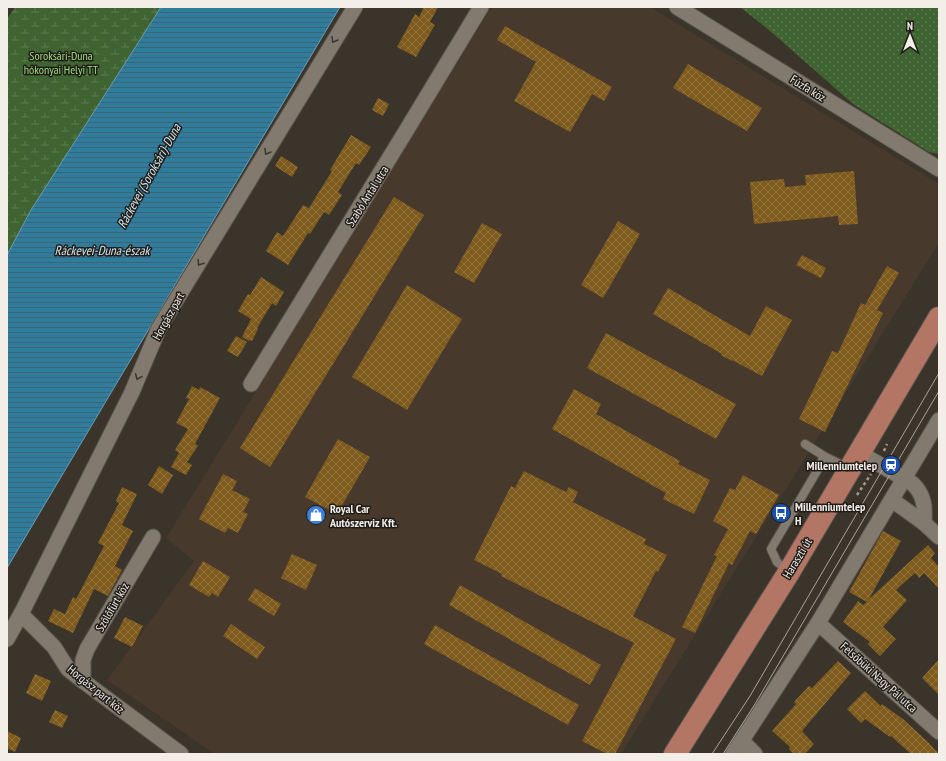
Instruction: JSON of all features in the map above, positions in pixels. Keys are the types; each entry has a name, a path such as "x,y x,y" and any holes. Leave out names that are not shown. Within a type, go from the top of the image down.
{"main road":[{"name":"Haraszti út","path":"675,754 789,572 939,318"}],"street":[{"name":"Horgász part","path":"7,639 21,614 132,392 159,328 355,7"},
{"name":"Szabó Antal utca","path":"251,384 482,7"},
{"name":"Fűzfa köz","path":"677,7 939,169"},
{"path":"733,754 818,623 939,420"},
{"path":"855,461 904,479 913,484 919,490 923,498 925,509 924,524"},
{"path":"892,500 939,537"},
{"name":"Szőlőfürt köz","path":"83,681 83,660 87,649 153,537"},
{"name":"Horgász part köz","path":"21,614 54,647 68,669 181,754"},
{"name":"Felsőbüki Nagy Pál utca","path":"818,623 939,732"},
{"path":"742,741 755,754"}],"lane":[{"path":"805,444 824,456 855,461"},
{"path":"789,572 777,562 770,549 817,471 824,456"}],"shaded area":[{"path":"492,7 650,7 939,184 939,243 621,754 215,754 107,680 194,561 166,538"}],"green space":[{"name":"Soroksári-Duna hókonyai Helyi TT","path":"15,7 161,7 31,210 7,255 7,19"},
{"path":"740,7 939,7 939,154 929,152 853,104 769,30"}],"water":[{"name":"Ráckevei-Duna-észak","path":"161,7 340,7 7,568 7,255 31,210"}],"building":[{"path":"424,7 438,7 430,22 435,25 416,57 397,47 415,14 419,17"},
{"path":"505,26 612,87 604,101 592,94 570,132 514,101 536,62 497,40"},
{"path":"688,64 762,108 747,131 673,88"},
{"path":"378,98 389,104 383,116 372,110"},
{"path":"351,135 371,147 359,165 356,163 338,192 342,195 329,215 324,212 310,234 308,233 288,265 266,251 277,232 283,236 303,205 309,208 332,171 330,170"},
{"path":"281,156 298,167 292,177 275,166"},
{"path":"854,171 858,224 839,225 838,216 754,224 750,182 784,179 785,187 806,185 805,175"},
{"path":"394,197 424,215 270,467 240,448"},
{"path":"618,221 640,234 603,298 581,285"},
{"path":"482,223 502,234 474,283 454,272"},
{"path":"802,255 826,268 821,278 796,265"},
{"path":"887,266 899,273 877,310 883,313 825,432 799,419 832,351 838,353 861,303 865,305"},
{"path":"261,277 284,292 276,306 272,303 257,328 258,329 252,341 249,341 242,337 251,319 238,311 248,294 250,295"},
{"path":"407,285 462,319 407,410 352,377"},
{"path":"668,288 750,336 766,306 792,320 762,376 721,355 722,354 653,314"},
{"path":"606,333 736,404 716,439 587,368"},
{"path":"236,336 247,342 238,357 227,351"},
{"path":"192,386 199,390 200,387 220,398 195,444 198,446 187,462 192,465 186,475 171,467 179,453 175,450 188,429 176,423 189,399 186,398"},
{"path":"574,389 601,404 596,414 680,461 678,464 710,480 694,514 663,499 666,493 552,429"},
{"path":"338,439 370,457 337,514 305,497"},
{"path":"159,466 173,475 162,494 148,485"},
{"path":"524,471 566,492 569,487 578,492 573,502 646,539 644,544 667,555 658,572 656,571 633,616 676,639 615,754 607,754 582,741 634,643 501,576 502,574 474,560 511,486 515,488"},
{"path":"223,474 237,481 232,490 250,499 243,512 248,514 238,533 228,528 225,533 199,519"},
{"path":"743,475 779,495 756,534 750,531 732,565 729,563 695,633 682,627 717,556 714,555 728,529 713,521 730,488 735,490"},
{"path":"122,487 137,494 122,525 133,531 115,566 122,570 108,596 94,589 73,633 48,621 54,609 65,614 73,597 76,599 104,546 98,543 119,503 116,501"},
{"path":"883,531 901,541 869,599 928,545 935,553 931,558 939,567 939,589 924,573 919,578 915,573 896,590 907,600 883,627 896,639 880,656 868,644 870,642 843,622 858,601 863,605 867,602 849,592"},
{"path":"292,554 317,565 306,590 281,578"},
{"path":"203,561 230,577 218,597 212,593 209,597 189,585"},
{"path":"460,585 601,665 590,685 449,605"},
{"path":"255,588 281,604 274,616 248,600"},
{"path":"125,617 143,626 132,647 114,638"},
{"path":"231,624 265,647 257,659 223,636"},
{"path":"435,625 579,705 568,725 424,644"},
{"path":"939,659 939,695 922,678"},
{"path":"838,661 851,673 802,731 814,744 805,754 794,754 789,749 790,747 772,731 796,704 794,702 809,686 812,688"},
{"path":"35,674 51,681 42,701 26,693"},
{"path":"865,691 881,706 882,704 903,719 939,754 911,754 891,736 890,737 865,719 861,723 847,709"},
{"path":"55,710 68,716 62,728 49,722"},
{"path":"7,731 21,738 15,752 7,748"}],"tram line":[{"path":"712,754 750,696 939,373"},
{"path":"723,754 755,704 939,391"}],"place":[{"name":"Millenniumtelep","path":"891,465"},
{"name":"Millenniumtelep H","path":"781,513"},
{"name":"Royal Car Autószerviz Kft.","path":"316,515"}],"water label":[{"name":"Ráckevei (Soroksári)-Duna","path":"149,176"}]}
